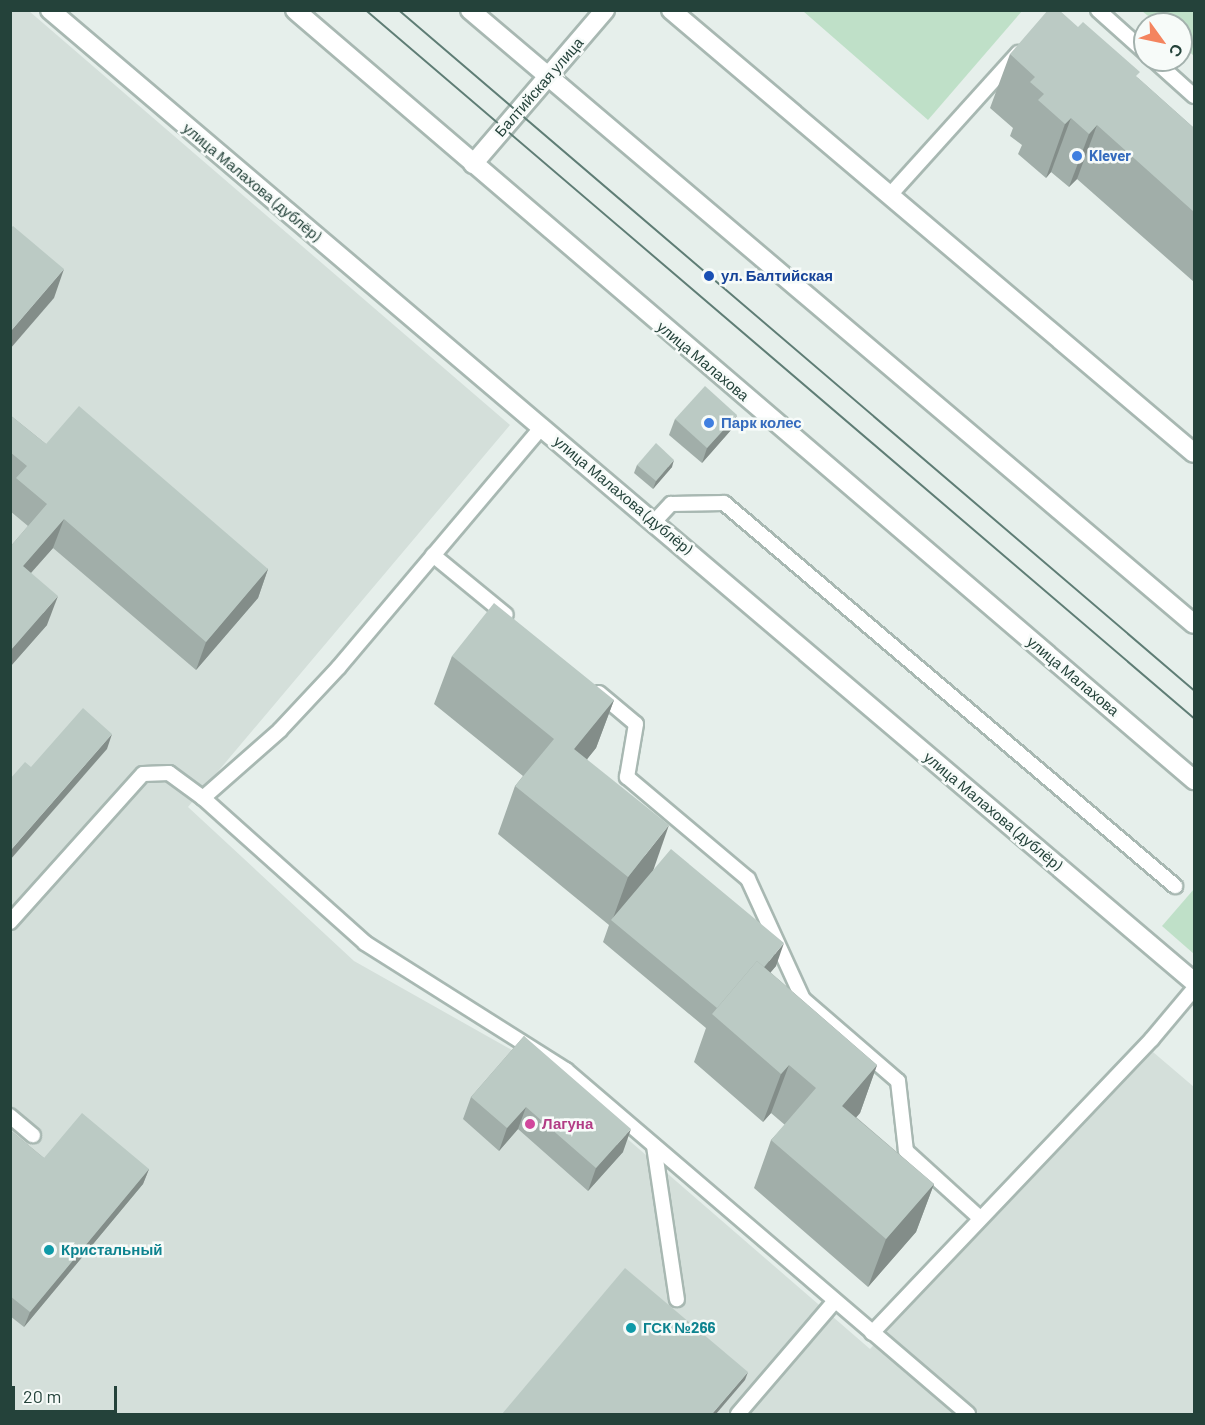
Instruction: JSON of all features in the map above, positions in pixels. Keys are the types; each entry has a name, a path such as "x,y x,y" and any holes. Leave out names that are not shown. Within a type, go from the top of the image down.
{"main road":[{"name":"улица Малахова (дублёр)","path":"50,10 1194,982"},
{"name":"улица Малахова","path":"295,10 1194,780"},
{"path":"470,10 1194,624"},
{"name":"Балтийская улица","path":"473,164 605,10"},
{"path":"671,10 1194,453"}],"lane":[{"path":"1098,10 1133,41"},
{"path":"889,196 1024,45"},
{"path":"1167,72 1194,96"},
{"path":"203,798 280,730 542,427"},
{"path":"654,522 671,504 724,503 1175,886"},
{"path":"433,555 516,624"},
{"path":"590,686 636,724 627,777 748,879 803,999 898,1081 906,1151 980,1218"},
{"path":"10,922 143,774 169,773 203,798 365,943 566,1070 968,1414"},
{"path":"872,1333 1152,1039 1194,989"},
{"path":"10,1116 33,1135"},
{"path":"654,1146 677,1299"},
{"path":"738,1414 835,1301"}],"shaded area":[{"path":"10,11 29,11 510,425 188,807 354,961 549,1071 870,1349 1153,1052 1194,1087 1194,1414 11,1414"}],"green space":[{"path":"1021,10 1022,11 928,120 803,11"},
{"path":"1194,11 1194,56 1193,12 1143,12"},
{"path":"1194,889 1194,954 1162,926"}],"building":[{"path":"1048,10 1059,10 1078,27 1083,22 1133,66 1133,72 1140,72 1136,76 1194,128 1194,212 1097,125 1089,134 1071,118 1065,124 1038,100 1044,94 1030,82 1035,77 1010,54"},
{"path":"13,226 64,269 10,332 10,229"},
{"path":"705,386 737,415 707,448 675,419"},
{"path":"79,406 268,569 206,642 64,519 23,566 58,596 10,651 10,547 47,504 16,478 27,466 10,452 10,415 46,444"},
{"path":"656,443 674,460 656,481 637,465"},
{"path":"494,603 614,700 574,749 669,825 628,877 515,786 554,739 452,656"},
{"path":"83,708 112,734 10,851 10,779 25,762 31,767"},
{"path":"671,849 784,943 764,967 757,961 717,1008 611,920"},
{"path":"757,961 877,1065 842,1106 934,1184 886,1239 771,1140 816,1088 789,1065 781,1074 712,1014"},
{"path":"524,1036 631,1129 596,1168 526,1107 507,1128 471,1097"},
{"name":"Кристальный","path":"82,1113 149,1169 30,1312 10,1296 10,1130 44,1158"},
{"name":"ГСК №266","path":"625,1268 748,1372 712,1414 502,1414"}],"tram line":[{"path":"366,10 1194,718"},
{"path":"399,10 1194,690"}],"place":[{"name":"Klever","path":"1077,156"},
{"name":"ул. Балтийская","path":"709,276"},
{"name":"Парк колес","path":"709,423"},
{"name":"Лагуна","path":"530,1124"},
{"name":"Кристальный","path":"49,1250"},
{"name":"ГСК №266","path":"631,1328"}]}
